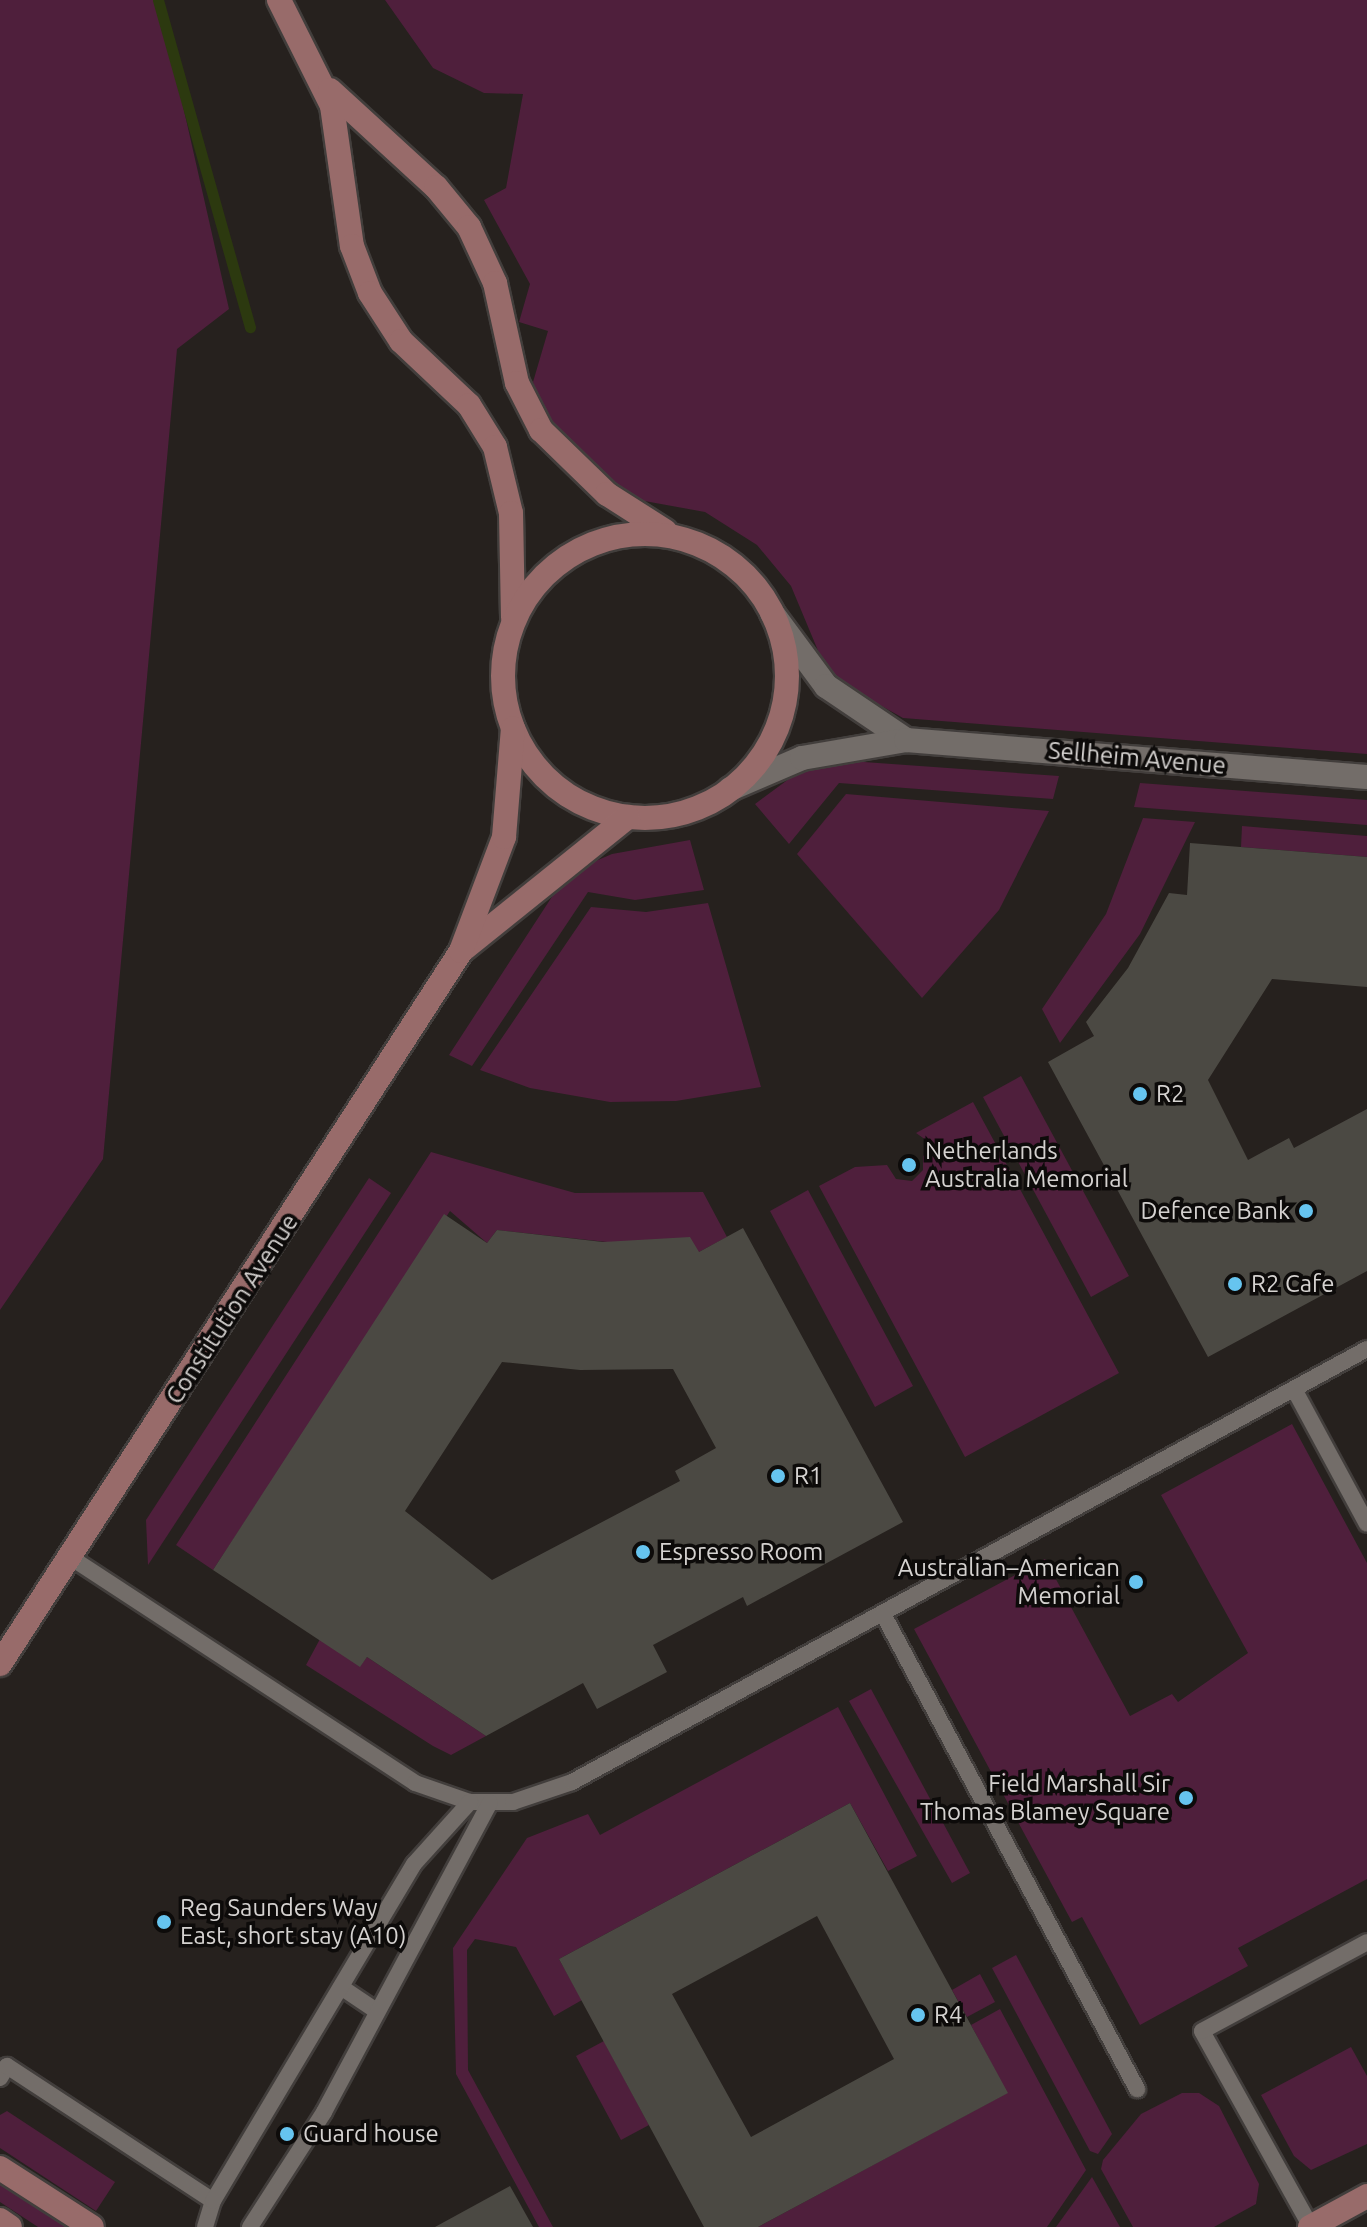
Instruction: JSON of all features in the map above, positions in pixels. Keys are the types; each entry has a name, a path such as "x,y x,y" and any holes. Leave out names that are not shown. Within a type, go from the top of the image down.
{"street":[{"path":"279,0 325,85 340,138 352,246 370,293 401,341 469,405 502,466 516,571 503,686 513,728 550,782 587,806 628,817 671,816 730,789 772,739 785,698 785,654 772,613 731,563 680,538 607,494 541,430 517,383 495,283 469,227 436,187 325,85"},
{"path":"511,631 536,585 578,551 629,534 680,538"},
{"name":"Sellheim Avenue","path":"772,613 826,686 906,740"},
{"name":"Constitution Avenue","path":"0,1664 461,951 504,837 513,728"},
{"name":"Sellheim Avenue","path":"730,789 802,758 906,740 1367,777"},
{"name":"Constitution Avenue","path":"461,951 628,817"},
{"path":"0,2168 92,2227"},
{"path":"1310,2227 1367,2196"},
{"path":"0,2220 10,2227"}],"lane":[{"path":"70,1557 408,1779 470,1802 490,1803 565,1785 1367,1349"},
{"path":"1294,1389 1367,1524"},
{"path":"883,1614 1137,2089"},
{"path":"205,2227 213,2201 419,1855 470,1802"},
{"path":"250,2227 324,2112 375,2010 460,1869 490,1803"},
{"path":"1310,2227 1202,2031 1367,1942"},
{"path":"341,1987 375,2010"},
{"path":"4,2072 213,2201"}],"shaded area":[{"path":"0,0 159,0 229,309 177,349 103,1159 0,1310"},
{"path":"385,0 1367,0 1367,754 903,718 842,684 819,653 791,586 757,545 705,512 639,500 596,470 548,420 533,382 548,331 519,322 530,284 484,200 506,188 523,94 484,93 433,68"},
{"path":"850,761 1059,776 1053,799 839,783 789,844 755,804 801,770"},
{"path":"1140,783 1367,800 1367,825 1134,807"},
{"path":"846,794 1049,811 999,910 922,998 797,854"},
{"path":"1143,818 1195,822 1140,934 1060,1043 1042,1009 1106,914"},
{"path":"1242,826 1367,836 1367,857 1241,847"},
{"path":"690,840 704,890 635,900 588,892 472,1066 449,1055 557,889 584,866 612,854"},
{"path":"708,903 761,1087 676,1101 610,1102 530,1088 480,1070 591,907 646,912"},
{"path":"1021,1076 1129,1276 1091,1297 983,1097"},
{"path":"973,1102 1119,1373 965,1457 819,1186 855,1167 887,1165 896,1179 912,1181 923,1170 923,1156 936,1147 916,1133"},
{"path":"431,1152 575,1193 703,1192 727,1237 699,1252 497,1230 487,1243 450,1211 213,1570 176,1545"},
{"path":"369,1178 391,1193 148,1565 146,1520"},
{"path":"808,1190 913,1386 875,1407 770,1211"},
{"name":"Field Marshall Sir Thomas Blamey Square","path":"1292,1424 1367,1563 1367,1879 1238,1948 1248,1966 1140,2025 1082,1917 1072,1922 914,1629 1045,1559 1130,1716 1172,1694 1178,1702 1248,1653 1161,1495"},
{"path":"320,1639 360,1666 367,1657 486,1736 451,1755 433,1746 306,1665"},
{"path":"871,1689 970,1873 952,1883 849,1701"},
{"path":"838,1707 917,1856 888,1871 850,1803 559,1959 582,2000 554,2016 516,1947 475,1939 467,1950 468,2070 553,2227 539,2227 456,2074 453,1948 527,1838 588,1814 600,1835"},
{"path":"1016,1955 1112,2134 1098,2154 1090,2151 992,1968"},
{"path":"980,1974 995,2002 967,2017 952,1990"},
{"path":"1000,2009 1086,2170 1047,2227 758,2227 1007,2093 971,2025"},
{"path":"604,2041 649,2125 621,2140 576,2056"},
{"path":"1351,2047 1367,2076 1367,2144 1311,2170 1294,2156 1261,2095"},
{"path":"1182,2093 1199,2093 1219,2106 1259,2184 1256,2204 1214,2227 1133,2227 1101,2169 1103,2160 1141,2114"},
{"path":"7,2111 115,2182 96,2211 0,2148 0,2115"},
{"path":"1092,2177 1120,2227 1056,2227"},
{"path":"0,2183 67,2227 38,2227 0,2202"}],"building":[{"name":"R2","path":"1190,843 1367,857 1367,987 1272,979 1208,1080 1248,1160 1289,1138 1294,1148 1367,1109 1367,1271 1208,1357 1048,1062 1094,1036 1086,1022 1128,968 1169,893 1187,895"},
{"name":"R1","path":"444,1214 487,1243 497,1230 603,1242 690,1237 699,1252 743,1228 903,1522 747,1606 743,1597 653,1645 667,1672 597,1709 583,1683 486,1736 367,1657 360,1667 213,1570","holes":["502,1362 580,1370 673,1369 716,1448 675,1471 680,1481 492,1580 405,1511"]},
{"name":"R4","path":"850,1803 1008,2093 758,2227 704,2227 559,1959","holes":["817,1916 894,2059 751,2137 672,1994"]},
{"path":"510,2186 533,2227 435,2227"}],"waterway":[{"path":"158,0 250,327"}],"place":[{"name":"R2","path":"1140,1094"},
{"name":"Netherlands Australia Memorial","path":"909,1165"},
{"name":"Defence Bank","path":"1306,1211"},
{"name":"R2 Cafe","path":"1235,1284"},
{"name":"R1","path":"778,1476"},
{"name":"Espresso Room","path":"643,1552"},
{"name":"Australian–American Memorial","path":"1136,1582"},
{"name":"Field Marshall Sir Thomas Blamey Square","path":"1186,1798"},
{"name":"Reg Saunders Way East, short stay (A10)","path":"164,1922"},
{"name":"R4","path":"918,2015"},
{"name":"Guard house","path":"287,2134"}]}
